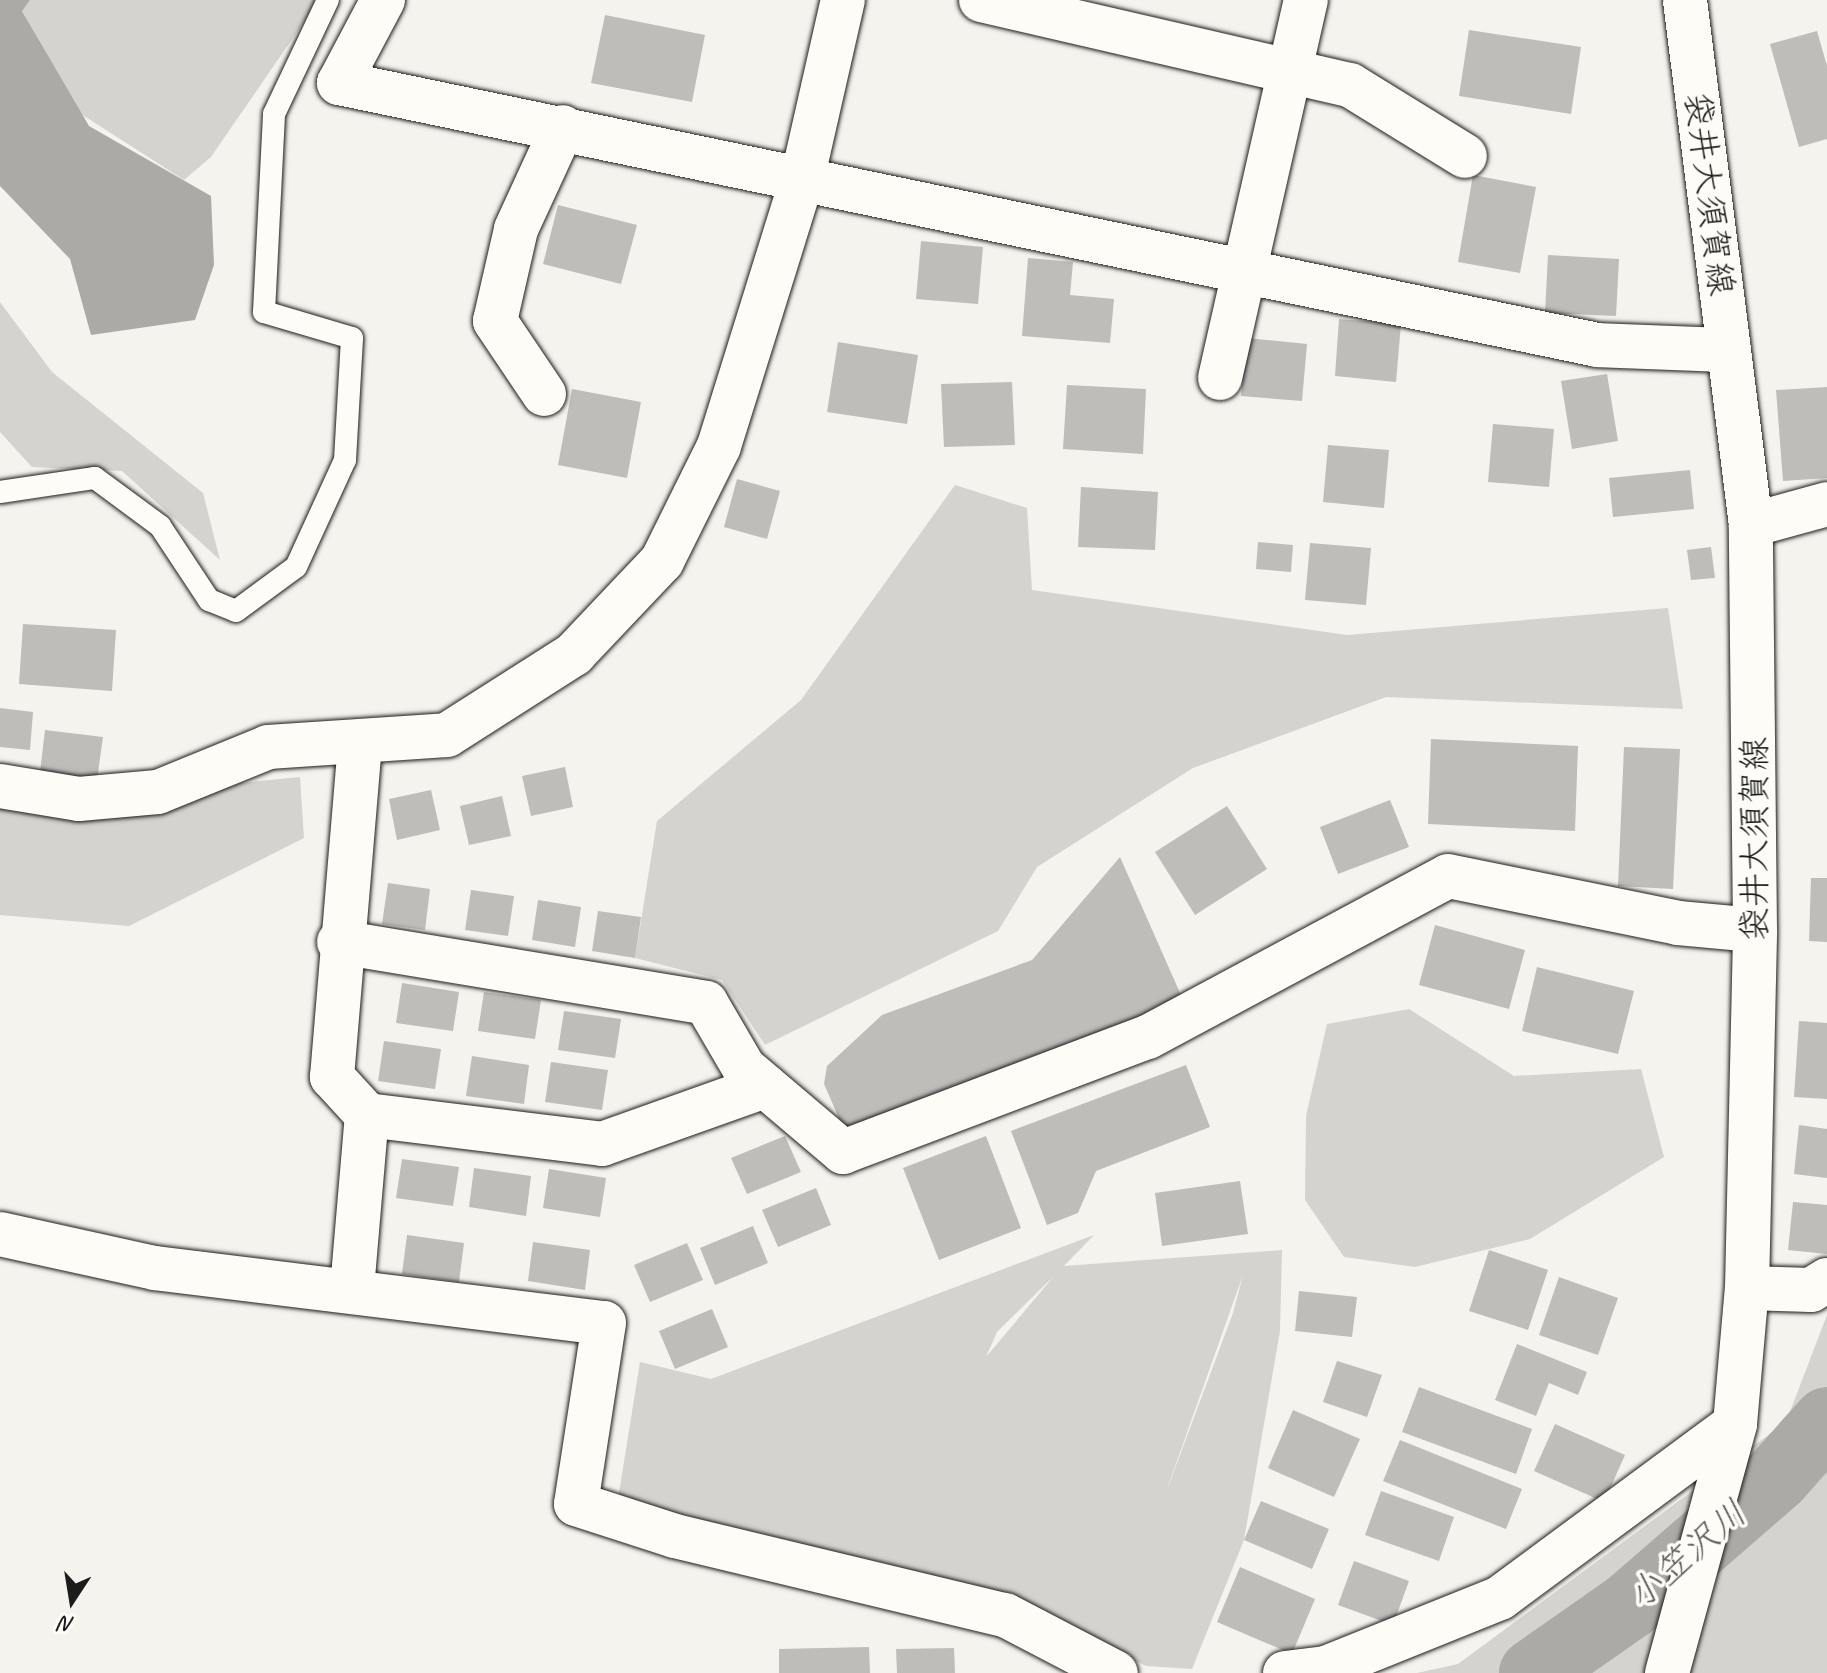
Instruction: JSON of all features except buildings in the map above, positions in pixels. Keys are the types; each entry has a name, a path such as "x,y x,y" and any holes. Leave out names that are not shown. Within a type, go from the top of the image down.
{"street":[{"path":"383,0 339,83 563,127 802,180 1597,345 1729,350"},
{"path":"0,786 79,799 158,792 268,747 447,735 574,654 662,561 719,446 802,180 843,0"},
{"path":"981,0 1350,85 1465,156"},
{"path":"1220,378 1295,70 1306,0"},
{"name":"袋井大須賀線","path":"1669,1669 1727,1473 1735,1424 1747,1288 1755,930 1751,525 1685,0"},
{"path":"544,394 495,321 516,229 563,127"},
{"path":"1751,525 1827,504"},
{"path":"360,741 339,942 332,1077 367,1115 602,1144 765,1086"},
{"path":"339,942 706,1003 744,1068 843,1152 1148,1037 1448,876 1678,923 1755,930"},
{"path":"352,1289 367,1115"},
{"path":"0,1234 155,1268 352,1289 604,1323 576,1504 675,1536 1005,1615 1116,1673"},
{"path":"1747,1288 1811,1290 1827,1280"},
{"path":"1285,1673 1326,1668 1500,1598 1735,1424"}],"lane":[{"path":"0,492 95,478 160,526 209,600 236,611 296,567 345,460 352,338 264,312 274,114 328,0"}],"shaded area":[{"path":"0,0 30,0 22,11 89,126 211,196 214,265 195,320 91,335 70,259 0,186"},
{"path":"16,0 319,0 211,157 184,180 81,114"},
{"path":"0,302 52,372 203,493 220,560 122,471 32,467 0,432"},
{"path":"955,485 1027,508 1032,590 1347,635 1668,608 1683,709 1386,697 1193,768 1037,867 998,931 765,1045 722,980 635,958 657,821 801,700"},
{"path":"300,777 304,838 129,926 0,915 0,792 79,799"},
{"path":"1409,1009 1514,1076 1641,1069 1664,1157 1530,1239 1415,1267 1344,1257 1305,1200 1306,1116 1327,1024"},
{"path":"1094,1235 1064,1266 1282,1250 1280,1331 1244,1540 1192,1669 1146,1666 992,1590 618,1499 640,1362 711,1379","holes":["1243,1275 1233,1313 1168,1487 1168,1486","1054,1276 986,1357 997,1332"]},
{"path":"1827,1315 1827,1673 1417,1673 1458,1664 1786,1422"}],"waterway":[{"name":"小笠沢川","path":"1533,1673 1630,1605 1777,1477 1827,1421"}]}
